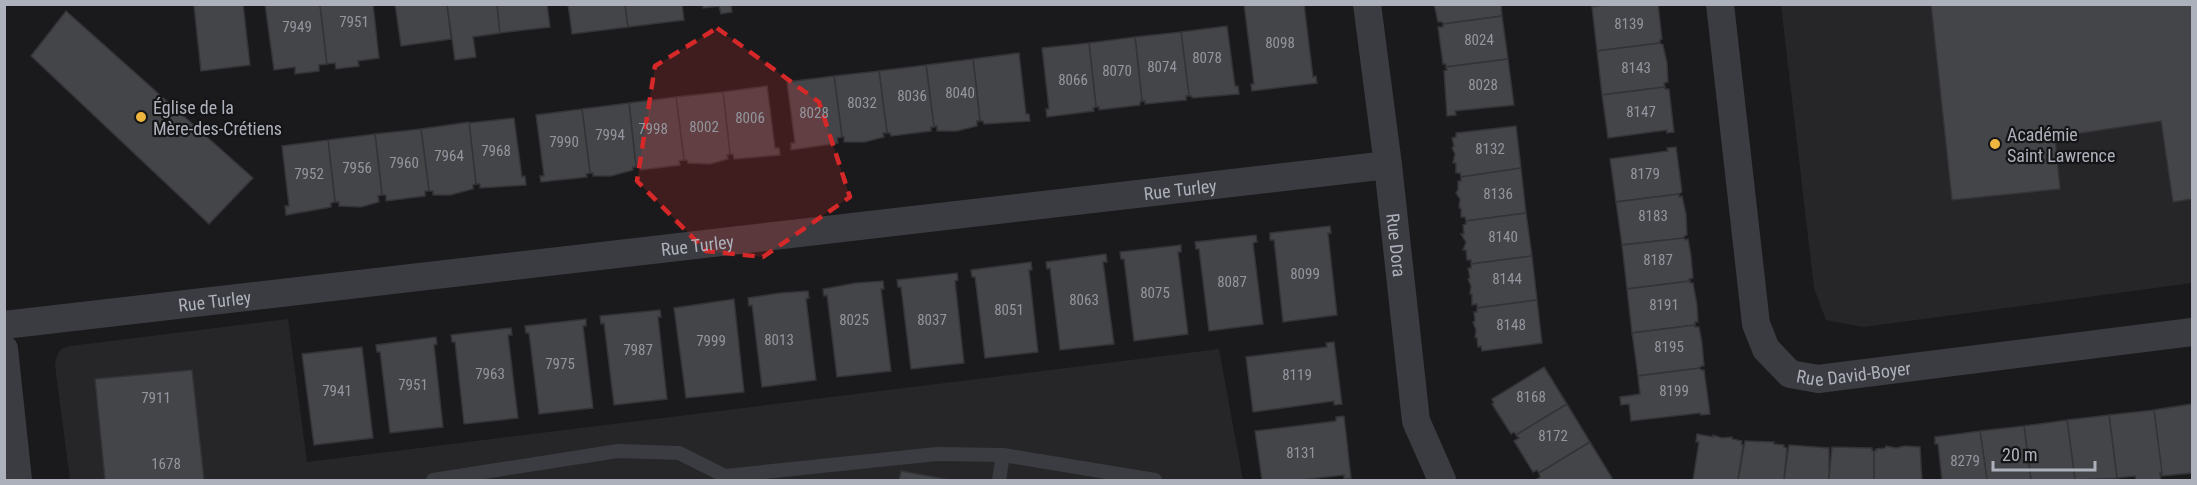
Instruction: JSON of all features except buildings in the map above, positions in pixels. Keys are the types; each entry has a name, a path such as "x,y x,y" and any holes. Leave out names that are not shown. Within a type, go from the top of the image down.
{"street":[{"name":"Rue Dora","path":"1367,4 1388,165 1416,421 1442,480"},
{"name":"Rue David-Boyer","path":"1720,4 1756,324 1766,349 1790,374 1818,379 2193,332"},
{"name":"Rue Turley","path":"4,325 1388,165"},
{"path":"4,349 18,480"}],"lane":[{"path":"433,480 618,451 679,453 725,478 937,454 1003,455 1155,480"},
{"path":"999,480 1003,455"}],"highlighted area":[{"path":"717,28 819,102 850,197 763,257 706,251 637,181 655,66"}],"shaded area":[{"name":"Académie Saint Lawrence","path":"1781,5 2192,5 2192,283 1863,327 1826,320 1814,288"},
{"path":"288,319 307,462 1219,349 1243,480 70,480 55,365 61,349"}],"place":[{"name":"Église de la Mère-des-Crétiens","path":"141,117"},
{"name":"Académie Saint Lawrence","path":"1995,144"}]}
